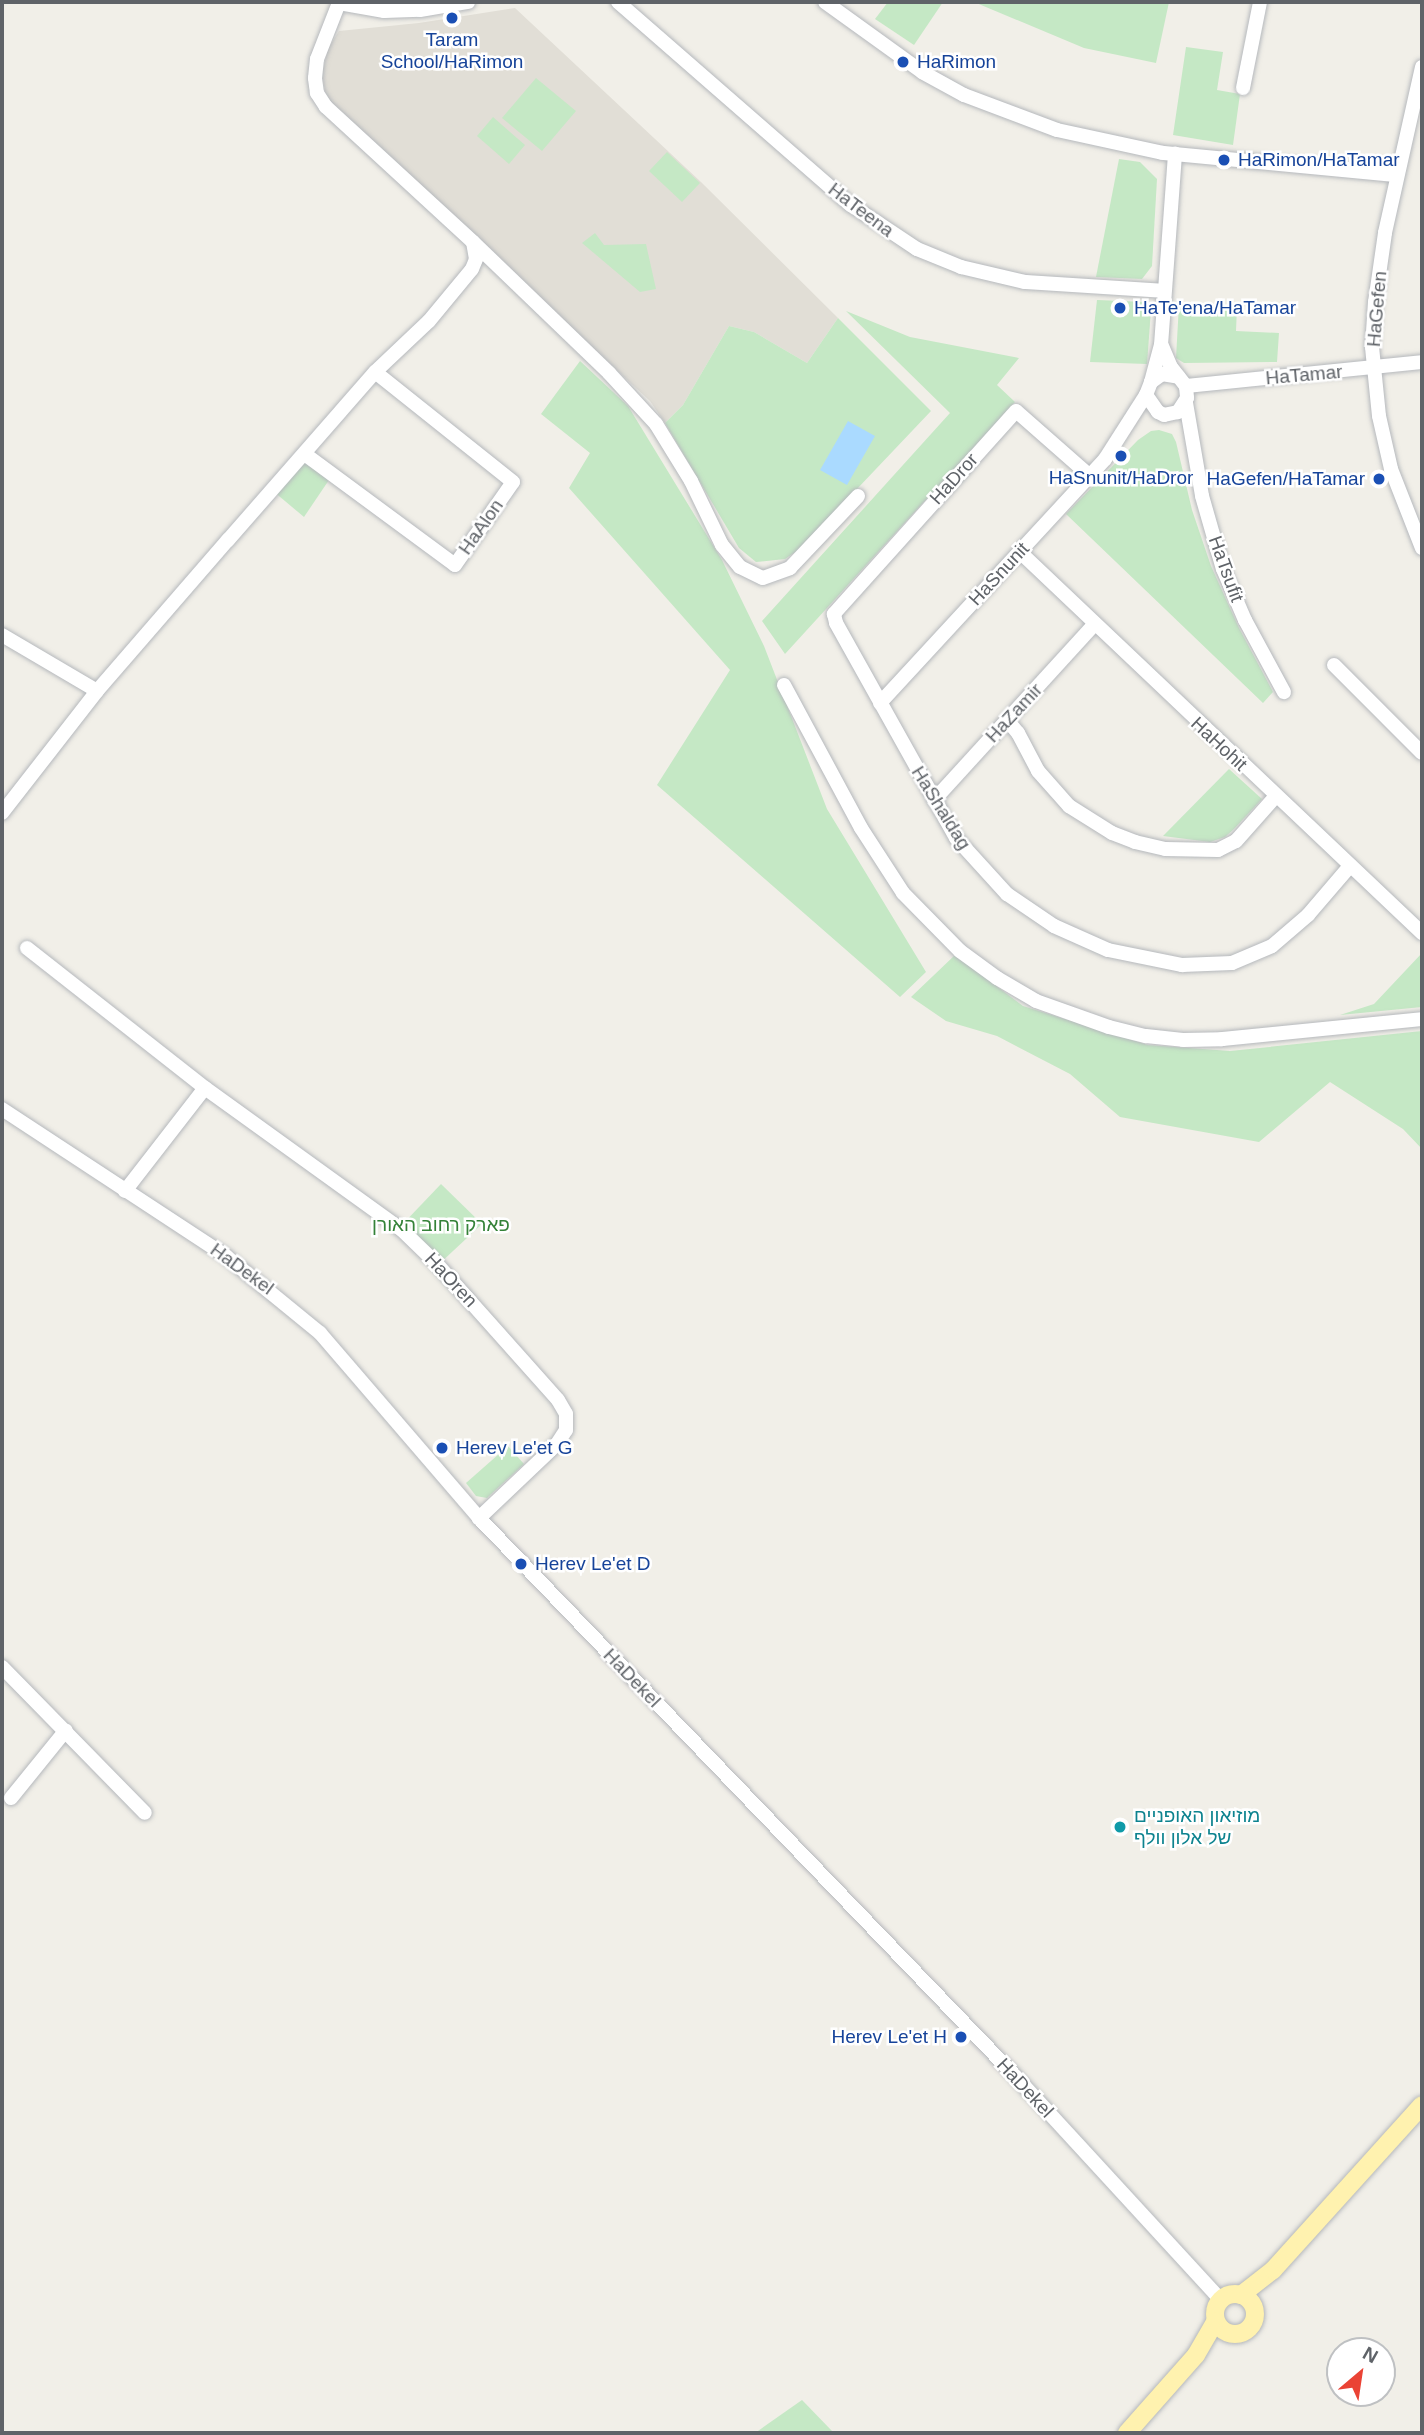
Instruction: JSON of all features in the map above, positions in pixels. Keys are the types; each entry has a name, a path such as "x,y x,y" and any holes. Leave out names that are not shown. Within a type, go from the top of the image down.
{"main road":[{"path":"1247,2301 1422,2105"},
{"path":"1230,2295 1247,2301 1255,2318 1249,2328 1240,2334 1222,2327 1215,2310 1221,2300 1230,2295"},
{"path":"1127,2433 1222,2327"}],"street":[{"path":"468,2 420,10 384,11 340,3 317,59 317,93 326,107 603,367 656,424 691,481 722,545 740,566 763,578 790,568 858,496"},
{"name":"HaTeena","path":"618,2 851,205 917,249 961,267 1025,282 1163,291"},
{"path":"825,2 922,72 964,95 1057,130 1175,154 1396,175"},
{"path":"1243,88 1261,2"},
{"name":"HaGefen","path":"1422,67 1396,175 1375,302 1374,368 1379,416 1391,469 1422,548"},
{"path":"1161,345 1183,382 1186,403 1178,412 1167,414 1152,408 1149,388 1161,345 1175,154"},
{"path":"2,813 7,797 97,691 376,372 429,321 466,278 476,259 472,243"},
{"name":"HaTamar","path":"1183,382 1422,362"},
{"name":"HaAlon","path":"306,454 455,565 513,482 376,372"},
{"path":"1149,388 1162,374 1183,382"},
{"name":"HaSnunit","path":"1118,444 1149,388"},
{"name":"HaTsufit","path":"1186,403 1189,438 1223,569 1245,620 1284,692"},
{"name":"HaDror","path":"836,623 834,614 837,608 1016,411 1090,476"},
{"name":"HaSnunit","path":"880,703 1118,444 1136,426 1156,415 1167,414"},
{"name":"HaTsufit","path":"1167,414 1189,438"},
{"name":"HaHohit","path":"1020,552 1275,797 1422,933"},
{"name":"HaShaldag","path":"836,623 934,800 970,855 1007,894 1080,940 1134,957 1177,964 1210,966 1233,963 1272,946 1308,915 1350,866"},
{"name":"HaZamir","path":"934,800 1094,625"},
{"path":"2,635 97,691"},
{"path":"1334,665 1422,753"},
{"path":"784,685 861,828 903,892 960,951 997,978 1036,1001 1109,1027 1146,1036 1183,1040 1222,1039 1422,1019"},
{"path":"1007,720 1018,733 1038,771 1069,806 1112,833 1135,842 1166,849 1218,850 1236,841 1275,797"},
{"name":"HaOren","path":"27,948 205,1088 402,1230 436,1263 558,1399 566,1414 566,1430 557,1444 479,1518"},
{"path":"125,1191 205,1088"},
{"name":"HaDekel","path":"2,1108 237,1264 310,1324 479,1518 1014,2076 1221,2300"},
{"path":"2,1667 145,1813"},
{"path":"11,1798 66,1730"}],"shaded area":[{"path":"515,8 701,182 838,318 807,363 754,332 729,326 683,405 665,423 650,401 360,132 326,96 322,74 328,49 339,31 419,23"}],"green space":[{"path":"888,2 943,2 914,45 875,19"},
{"path":"974,2 1169,2 1156,63 1084,48"},
{"path":"1186,47 1223,52 1217,90 1240,94 1233,145 1173,135"},
{"path":"536,78 576,111 542,151 502,118"},
{"path":"493,117 525,145 509,164 477,136"},
{"path":"667,152 700,183 682,202 649,171"},
{"path":"1119,159 1140,162 1157,179 1152,266 1142,279 1096,277"},
{"path":"595,233 604,245 646,244 656,289 640,292 582,243"},
{"path":"1097,300 1147,302 1151,310 1147,364 1090,362"},
{"path":"1179,304 1237,307 1236,331 1279,333 1277,362 1184,363 1176,358"},
{"path":"846,311 910,337 1019,358 997,385 1015,402 785,654 762,621 950,413"},
{"path":"838,318 931,411 801,548 785,559 756,562 739,548 665,423 683,405 729,326 754,332 807,363"},
{"path":"580,361 628,406 722,560 764,646 827,809 926,972 900,997 657,785 730,670 569,488 590,453 541,414"},
{"path":"1159,430 1172,434 1176,442 1192,510 1211,566 1239,628 1273,692 1263,703 1066,514 1138,440 1151,431"},
{"path":"306,455 333,474 304,517 273,491"},
{"path":"1229,769 1262,799 1234,829 1225,837 1210,842 1163,836"},
{"path":"1422,953 1422,1007 1340,1015 1374,1004"},
{"path":"955,955 1023,1006 1148,1045 1230,1051 1422,1031 1422,1149 1403,1129 1330,1082 1259,1142 1120,1117 1070,1074 997,1036 946,1021 911,997"},
{"name":"פארק רחוב האורן","path":"441,1184 482,1224 438,1265 399,1228"},
{"path":"508,1446 524,1464 487,1498 476,1496 466,1483"},
{"path":"802,2400 834,2433 755,2433"}],"water":[{"path":"848,421 875,436 847,485 820,470"}],"place":[{"name":"Taram School/HaRimon","path":"452,18"},
{"name":"HaRimon","path":"903,62"},
{"name":"HaRimon/HaTamar","path":"1224,160"},
{"name":"HaTe'ena/HaTamar","path":"1120,308"},
{"name":"HaSnunit/HaDror","path":"1121,456"},
{"name":"HaGefen/HaTamar","path":"1379,479"},
{"name":"Herev Le'et G","path":"442,1448"},
{"name":"Herev Le'et D","path":"521,1564"},
{"name":"מוזיאון האופניים של אלון וולף","path":"1120,1827"},
{"name":"Herev Le'et H","path":"961,2037"}]}
